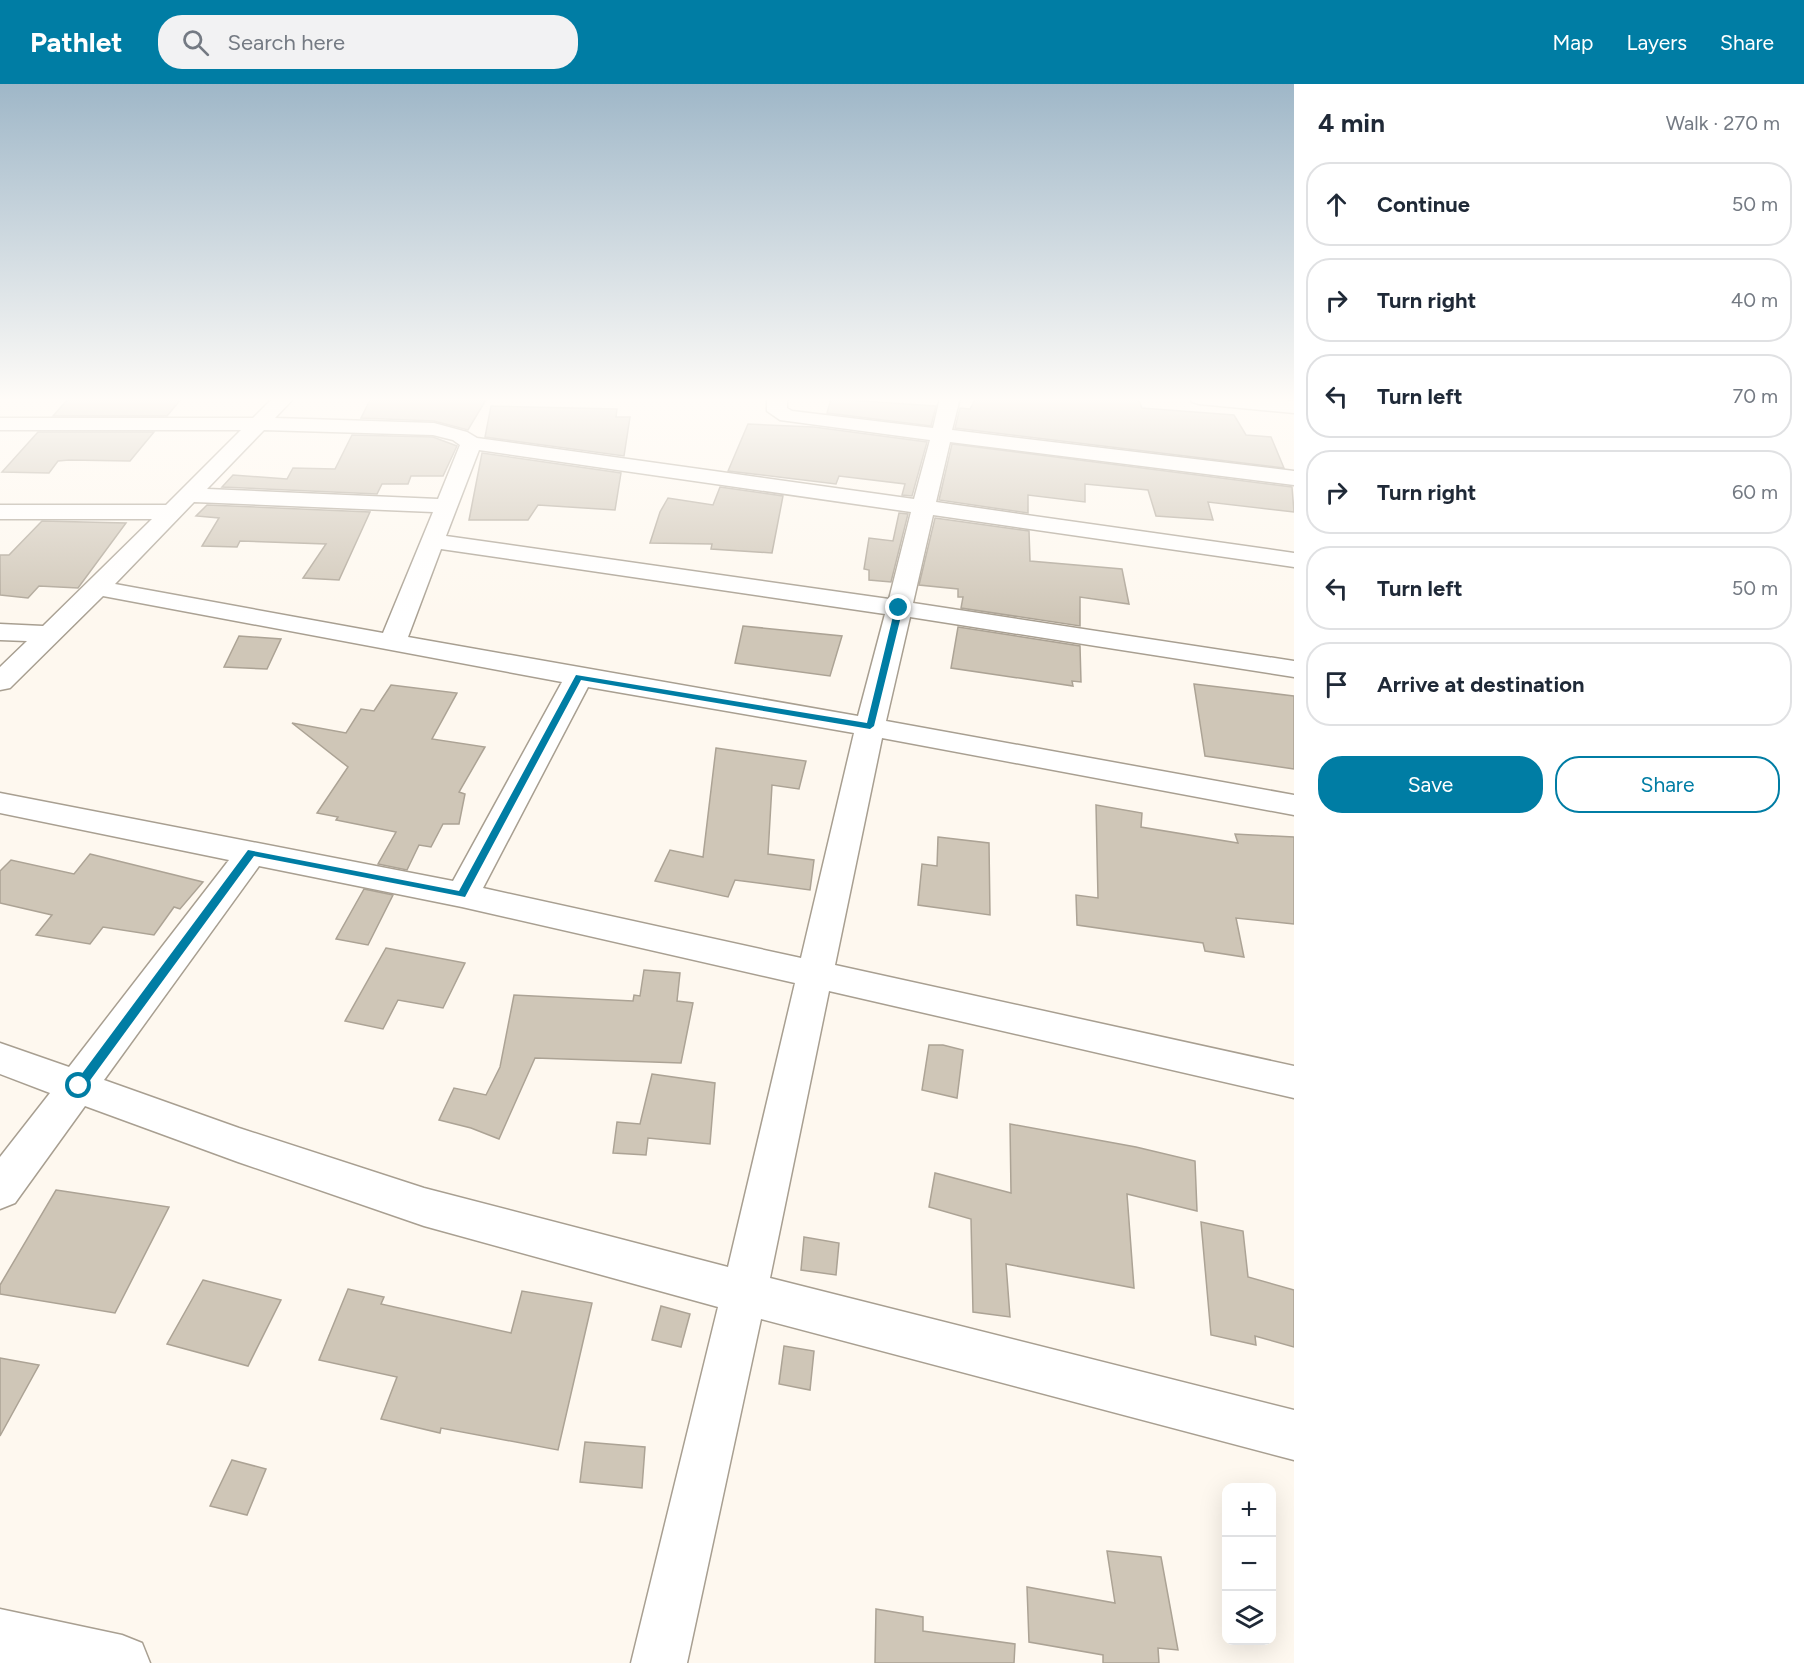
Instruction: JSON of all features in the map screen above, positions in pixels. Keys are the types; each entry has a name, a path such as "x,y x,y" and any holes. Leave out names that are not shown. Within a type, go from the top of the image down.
{"street":[{"path":"0,682 97,588 211,472"},
{"path":"393,642 460,472"},
{"path":"674,472 1294,560"},
{"path":"659,1663 870,726 932,472"},
{"path":"1243,472 1294,478"},
{"path":"188,495 446,506"},
{"path":"0,512 170,512"},
{"path":"433,541 899,608 1294,669"},
{"path":"97,588 579,677 870,726 1294,805"},
{"path":"0,632 50,634"},
{"path":"462,895 579,677"},
{"path":"0,803 462,895 1294,1082"},
{"path":"0,1190 251,853"},
{"path":"0,1058 238,1145 424,1207 744,1293 1294,1435"},
{"path":"0,1636 123,1663"}],"building":[{"path":"2,472 50,472 49,473"},
{"path":"291,472 445,472 443,476 411,476 408,484 382,484 377,494 222,487 233,475 287,479"},
{"path":"478,472 621,473 615,510 538,505 528,520 469,520"},
{"path":"734,472 919,472 912,496 902,495 905,484 839,476 836,484"},
{"path":"946,472 1171,472 1292,487 1294,512 1208,502 1213,520 1156,516 1148,490 1085,484 1085,502 1028,495 1028,513 939,500"},
{"path":"720,487 783,496 772,553 711,549 712,544 650,543 660,512 668,498 713,505"},
{"path":"207,505 370,512 339,580 303,578 326,544 240,541 237,547 202,546 219,518 196,516"},
{"path":"899,513 908,514 891,582 869,580 869,570 864,569 869,538 893,541"},
{"path":"935,518 1029,531 1030,561 1122,569 1129,604 1080,597 1080,626 961,608 963,597 958,597 958,589 919,585"},
{"path":"42,521 126,523 78,588 39,586 28,598 0,595 0,555 9,555"},
{"path":"743,626 842,636 830,676 735,663"},
{"path":"958,627 1080,646 1081,682 1072,681 1073,686 951,668"},
{"path":"239,636 281,639 267,669 224,667"},
{"path":"1194,684 1294,696 1294,769 1205,756"},
{"path":"391,685 457,693 432,739 485,747 459,792 465,794 459,824 443,824 431,847 419,845 407,870 378,864 396,832 336,820 338,817 317,813 348,767 292,723 346,733 361,709 374,711"},
{"path":"716,748 806,761 799,789 772,785 768,854 814,860 810,890 735,880 728,897 655,881 670,850 703,857"},
{"path":"1096,805 1142,813 1141,827 1238,843 1235,834 1294,837 1294,924 1236,918 1244,957 1205,951 1203,943 1077,925 1076,895 1098,898"},
{"path":"938,837 989,843 990,915 918,905 922,864 937,866"},
{"path":"90,854 203,882 180,909 174,907 154,935 103,927 90,944 36,935 52,915 0,903 0,871 11,860 74,874"},
{"path":"364,889 393,895 368,945 336,939"},
{"path":"386,948 465,963 443,1008 398,1000 383,1029 345,1021"},
{"path":"644,970 680,973 677,1001 693,1003 681,1063 535,1058 499,1139 471,1128 439,1120 454,1088 486,1095 500,1067 514,995 633,1001 634,995 640,996"},
{"path":"929,1045 943,1045 963,1050 957,1098 922,1090"},
{"path":"652,1074 715,1083 710,1144 648,1138 646,1155 613,1153 617,1122 640,1124"},
{"path":"1010,1124 1136,1147 1195,1161 1197,1211 1127,1194 1134,1288 1006,1264 1010,1317 973,1312 971,1219 929,1207 935,1173 1011,1193"},
{"path":"56,1190 169,1207 115,1313 0,1294 0,1285"},
{"path":"1201,1222 1243,1231 1248,1277 1294,1290 1294,1347 1255,1336 1256,1345 1211,1335"},
{"path":"804,1237 839,1243 836,1275 801,1270"},
{"path":"203,1280 281,1300 248,1366 167,1344"},
{"path":"348,1289 384,1297 381,1304 511,1333 522,1291 592,1303 558,1450 441,1428 440,1433 381,1419 397,1377 319,1360"},
{"path":"661,1306 690,1314 681,1347 652,1340"},
{"path":"784,1346 814,1351 810,1390 779,1384"},
{"path":"0,1358 39,1365 0,1436"},
{"path":"585,1442 645,1447 642,1488 580,1482"},
{"path":"232,1460 266,1469 247,1515 210,1506"},
{"path":"1107,1551 1161,1557 1178,1650 1158,1648 1159,1663 1103,1663 1103,1655 1029,1642 1027,1587 1115,1603"},
{"path":"876,1609 923,1617 923,1631 1015,1644 1014,1663 875,1663"}],"route":[{"path":"79,1086 251,853 462,895 579,677 870,726 899,608"}]}
